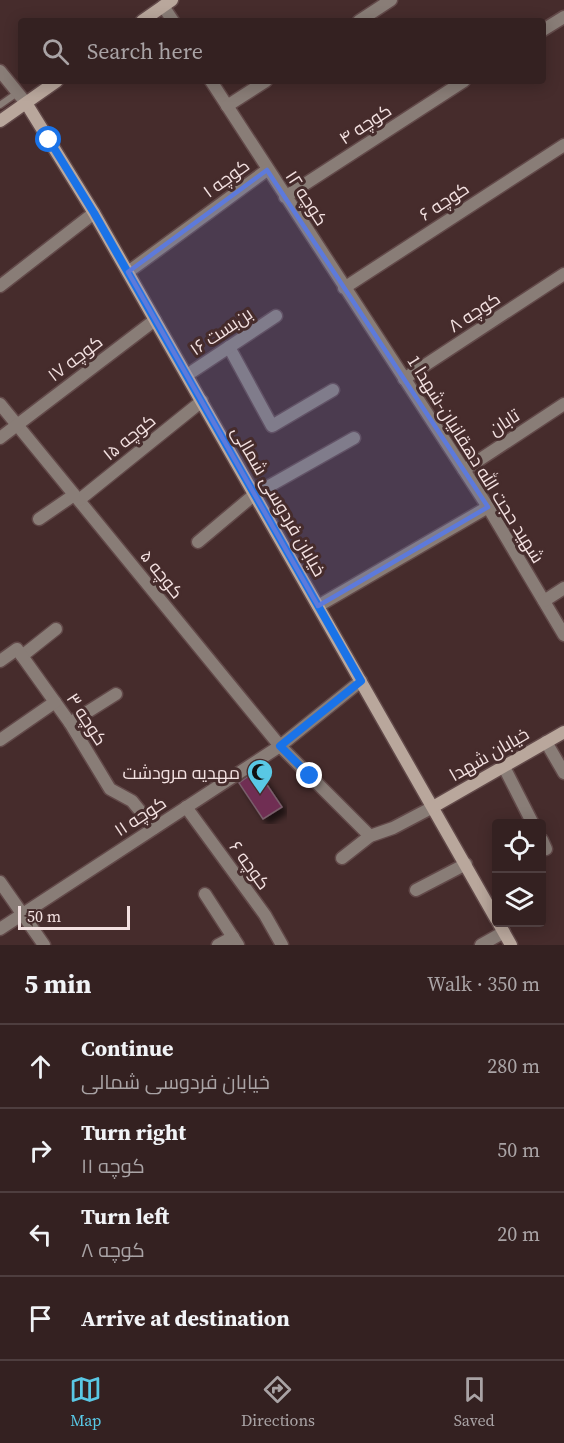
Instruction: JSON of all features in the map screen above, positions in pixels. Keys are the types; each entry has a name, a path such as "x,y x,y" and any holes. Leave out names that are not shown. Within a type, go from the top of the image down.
{"street":[{"path":"364,18 391,0"},
{"path":"146,18 167,3 172,18"},
{"path":"546,28 564,17"},
{"path":"0,71 26,103"},
{"path":"0,121 53,84"},
{"name":"کوچه ۱۲","path":"213,84 374,333"},
{"path":"227,106 261,84"},
{"name":"کوچه ۴","path":"285,197 459,84"},
{"name":"خیابان فردوسی شمالی","path":"26,103 94,213 492,910"},
{"name":"کوچه ۶","path":"344,288 564,145"},
{"name":"کوچه ۱","path":"128,272 267,170"},
{"path":"0,286 94,213"},
{"name":"کوچه ۸","path":"404,379 564,274"},
{"name":"بن‌بست ۱۶","path":"187,375 276,316"},
{"name":"کوچه ۱۷","path":"0,438 155,320"},
{"name":"شهید حجت الله دهقانیان-شهدا 1","path":"374,333 488,507 564,635"},
{"path":"229,347 272,426 333,390"},
{"name":"کوچه ۱۵","path":"39,519 76,498 202,401"},
{"path":"0,404 17,425"},
{"name":"تابان","path":"464,470 564,404"},
{"name":"کوچه ۵","path":"17,425 280,746"},
{"path":"198,542 255,494 354,438"},
{"path":"318,606 488,507"},
{"path":"544,601 564,588"},
{"path":"0,661 20,653 56,629"},
{"name":"کوچه ۳","path":"20,653 69,723 110,789 132,801 154,828"},
{"name":"کوچه ۱۱","path":"21,914 280,746 361,681"},
{"path":"69,723 116,694"},
{"path":"0,740 55,702"},
{"name":"خیابان شهدا","path":"433,807 564,732"},
{"path":"546,742 564,773"},
{"path":"280,746 370,836"},
{"path":"504,767 530,819"},
{"name":"کوچه ۶","path":"186,807 265,915 282,945"},
{"path":"342,858 370,836 393,828 433,807"},
{"path":"416,890 466,864"},
{"path":"0,882 44,945"},
{"path":"205,894 235,941 218,945"},
{"path":"0,929 21,914"},
{"path":"481,945 494,927"},
{"name":"خیابان فردوسی شمالی","path":"502,927 512,945"}],"lane":[{"path":"0,105 18,93"}],"highlighted area":[{"path":"267,170 488,507 318,606 128,272"}],"building":[{"name":"مهدیه مرودشت","path":"257,770 282,807 263,819 239,783"}],"place":[{"name":"مهدیه مرودشت","path":"260,795"}],"route":[{"path":"49,140 94,213 361,681 280,746 310,776"}]}
